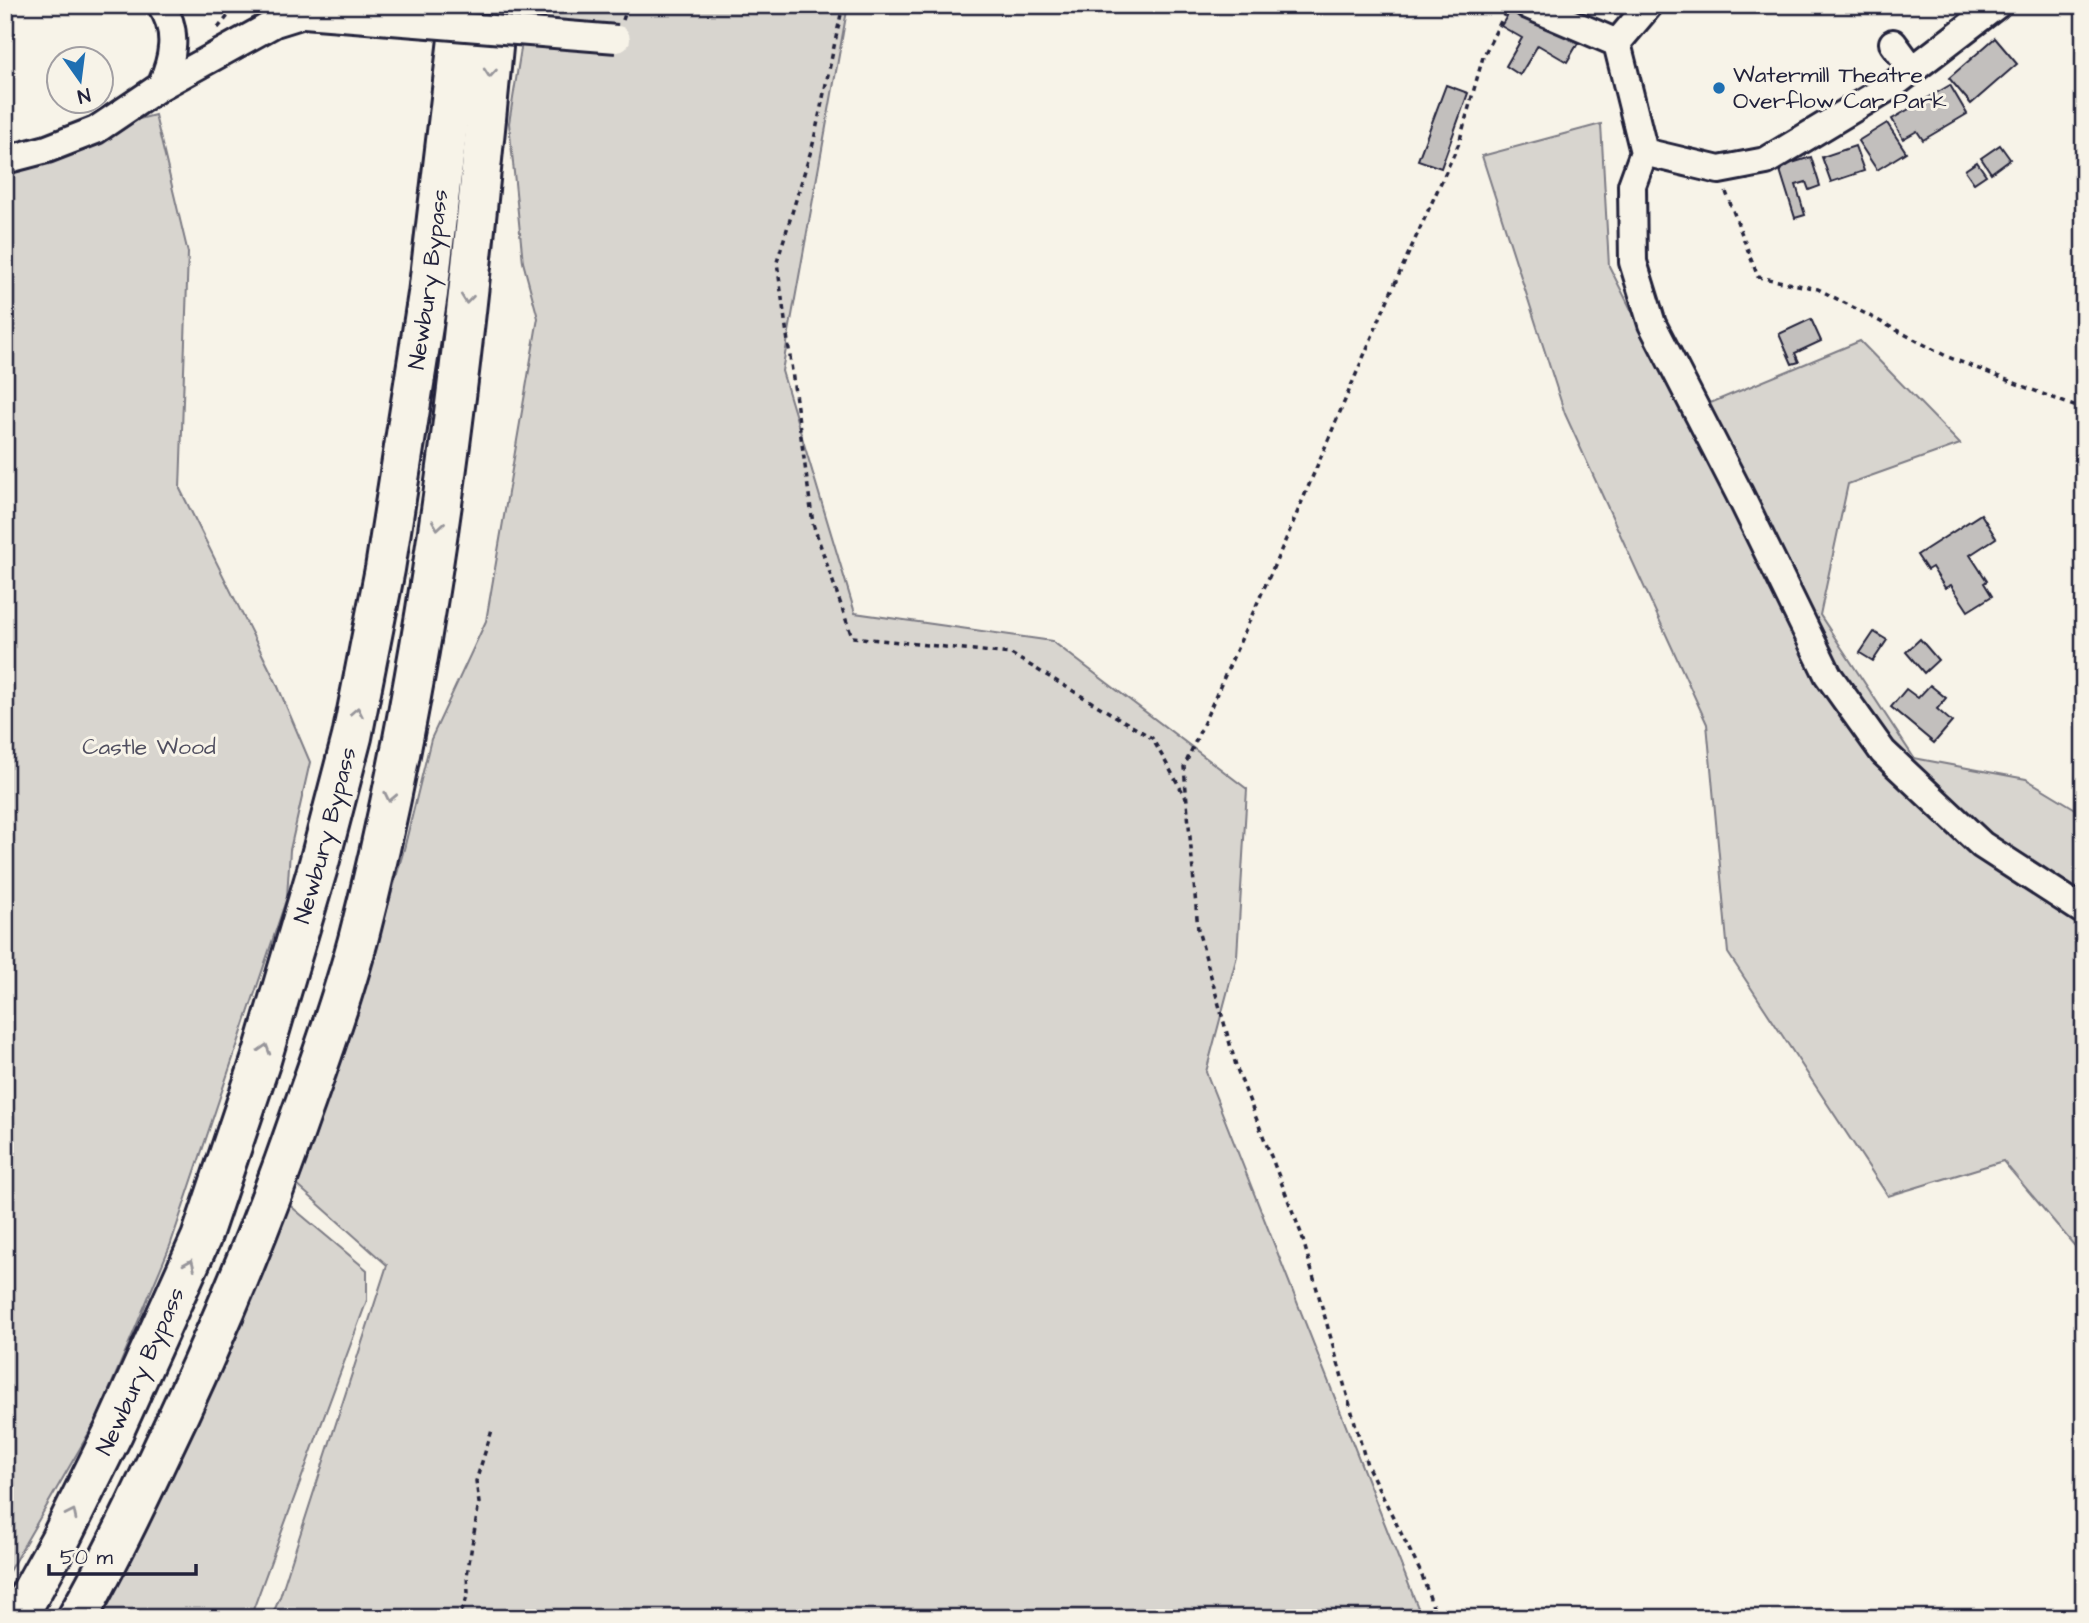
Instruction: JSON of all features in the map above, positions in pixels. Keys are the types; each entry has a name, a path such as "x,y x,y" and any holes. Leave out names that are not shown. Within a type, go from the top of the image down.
{"highway":[{"name":"Newbury Bypass","path":"17,1618 60,1540 114,1431 201,1238 261,1060 318,867 352,737 388,557 426,307 462,5"},
{"name":"Newbury Bypass","path":"77,1618 115,1549 166,1443 250,1255 325,1045 357,943 387,812 428,599 460,356 497,5"}],"street":[{"path":"160,5 171,28 172,47 171,65 161,86"},
{"path":"1528,5 1617,43"},
{"path":"1617,43 1649,5"},
{"path":"1644,152 1719,170 1766,160 1894,84 1997,5"},
{"path":"5,160 47,149 96,130 161,86 275,23 304,14 617,39"},
{"path":"1617,43 1644,152 1632,185 1633,262 1652,324 1828,675 1883,752 1982,845 2084,911"},
{"path":"1893,43 1913,70"}],"path":[{"path":"843,5 813,144 777,262 813,524 852,637 1011,654 1152,738 1187,800"},
{"path":"1437,1618 1421,1573 1367,1465 1301,1233 1237,1069 1198,930 1184,767 1286,539 1391,292 1459,143 1483,57 1509,5"},
{"path":"1719,170 1758,277 1818,289 1948,357 2084,410"},
{"path":"453,1618 464,1607 468,1593 467,1576 479,1503 476,1481 493,1427"}],"green space":[{"path":"528,5 848,5 782,371 855,613 1052,641 1247,789 1237,956 1206,1072 1422,1618 271,1618 387,1265 296,1184 357,1016 404,849 431,739 486,621 538,318 523,262 509,123"},
{"name":"Castle Wood","path":"155,115 188,253 180,489 276,682 310,762 290,850 287,897 170,1246 97,1419 5,1578 5,171 96,130"},
{"path":"1601,124 1609,266 1684,414 1860,341 1960,444 1848,484 1820,615 1914,758 2026,779 2084,814 2084,1257 2003,1161 1888,1196 1728,953 1707,724 1565,414 1482,156"},
{"path":"287,1203 367,1270 367,1300 250,1618 101,1618 248,1296"}],"building":[{"path":"1513,6 1578,43 1567,62 1538,45 1520,75 1506,66 1522,38 1501,26"},
{"path":"1995,38 2017,64 1971,104 1949,78"},
{"path":"1446,85 1468,93 1441,168 1418,160"},
{"path":"1950,85 1967,114 1923,140 1917,131 1903,139 1892,119"},
{"path":"1887,123 1906,152 1877,170 1858,141"},
{"path":"2000,145 2010,159 1991,173 1981,158"},
{"path":"1855,146 1864,171 1831,182 1822,157"},
{"path":"1811,157 1820,186 1809,190 1806,182 1796,185 1805,215 1795,218 1779,167"},
{"path":"1977,162 1986,175 1974,183 1965,170"},
{"path":"1811,319 1821,341 1795,353 1799,362 1792,364 1779,334"},
{"path":"1981,514 1996,538 1970,555 1987,581 1984,583 1992,596 1968,611 1951,585 1945,588 1932,567 1927,570 1917,555"},
{"path":"1874,632 1887,640 1873,661 1860,653"},
{"path":"1920,639 1938,660 1924,673 1906,652"},
{"path":"1930,685 1946,698 1937,709 1952,722 1934,743 1891,707 1906,689 1918,698"}],"place":[{"name":"Watermill Theatre Overflow Car Park","path":"1719,88"}]}
